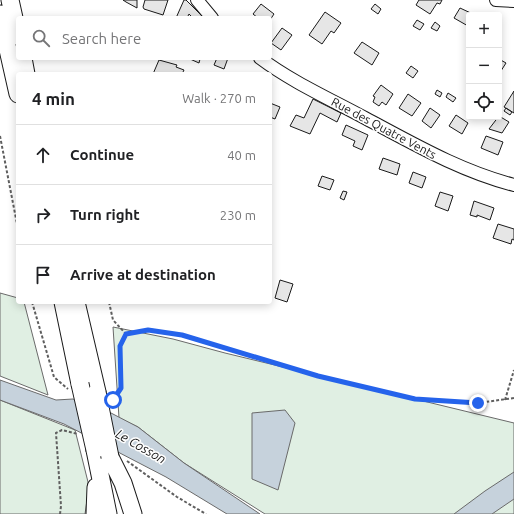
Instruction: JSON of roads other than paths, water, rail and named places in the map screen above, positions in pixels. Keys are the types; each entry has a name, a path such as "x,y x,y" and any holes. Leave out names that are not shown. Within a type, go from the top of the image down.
{"highway":[{"path":"10,0 16,27"},
{"path":"0,14 16,85"},
{"path":"23,60 26,72"},
{"path":"63,304 78,388 122,514"},
{"path":"77,304 101,395 102,454 108,514"},
{"path":"95,514 96,488 102,454"},
{"path":"102,454 123,483 133,514"}],"street":[{"path":"197,0 210,16"},
{"path":"496,0 514,1"},
{"name":"Rue des Quatre Vents","path":"263,60 308,88 454,164 486,178 514,185"}],"water":[{"name":"Le Cosson","path":"0,380 56,400 73,399 111,413 138,427 184,463 260,514 227,514 166,477 64,424 0,400"},
{"path":"285,410 295,423 278,490 252,479 252,413"},
{"path":"514,472 514,499 492,514 454,514 485,491"}]}
